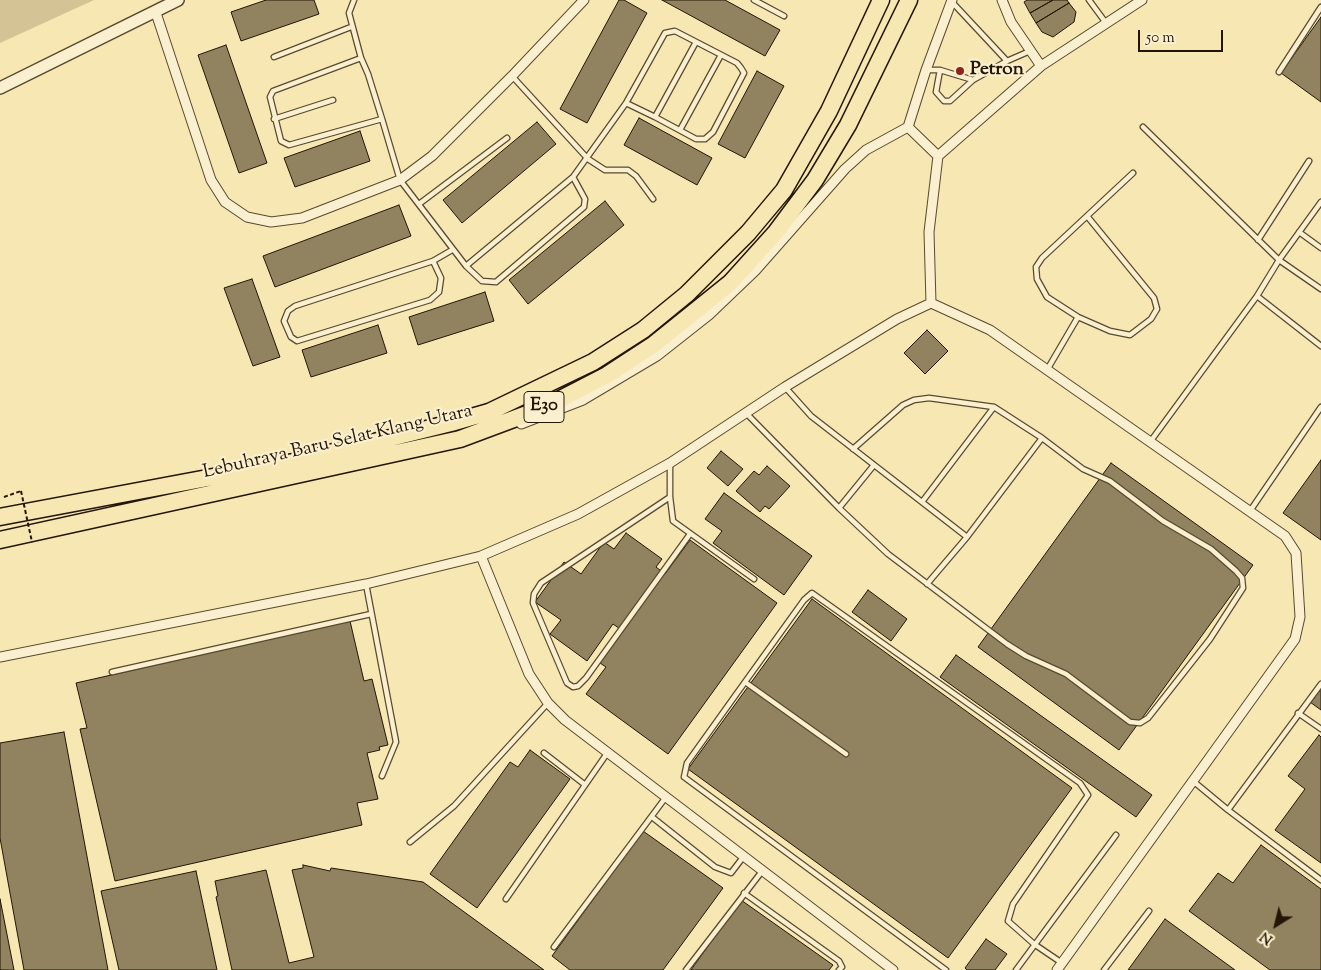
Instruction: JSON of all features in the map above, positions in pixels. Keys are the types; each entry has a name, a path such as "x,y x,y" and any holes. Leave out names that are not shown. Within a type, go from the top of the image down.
{"highway":[{"name":"Lebuhraya Baru Selat Klang Utara","path":"0,517 293,462 451,423 489,412 593,362 643,330 687,294 748,233 784,190 829,111 881,0"},
{"name":"Lebuhraya Baru Selat Klang Utara","path":"0,540 460,439 543,408 607,375 653,345 730,283 776,232 814,180 848,125 909,0"}],"street":[{"path":"0,88 178,0"},
{"path":"156,12 212,180 225,202 247,217 271,222 302,218 400,180 432,156 584,0"},
{"path":"1002,0 1012,22 1041,66"},
{"path":"931,303 929,232 938,156 1041,66 1142,0"},
{"path":"460,439 531,421 583,400 657,356 709,315 755,271 845,169 866,150 908,127 926,70 952,1"},
{"path":"908,127 938,156"},
{"path":"0,657 366,584 481,556 578,514 670,463 785,387 897,319 931,303 990,330 1285,536 1296,553 1300,617 1295,639 1059,966"},
{"path":"481,556 529,674 548,703 565,720 894,970"}],"lane":[{"path":"354,0 349,12 351,27 400,180 452,250 482,282 496,282 584,207 585,199 573,177"},
{"path":"754,0 784,16"},
{"path":"1089,0 1106,23"},
{"path":"952,1 1007,61"},
{"path":"1279,72 1321,7"},
{"path":"274,57 351,27"},
{"path":"466,266 573,177 626,103 665,33 675,31 737,63 744,73 713,132 705,139 696,139 626,103"},
{"path":"655,117 696,42"},
{"path":"940,70 936,92 946,101 950,101 973,80 1007,61 1030,51"},
{"path":"680,130 721,55"},
{"path":"361,58 273,91 270,97 281,141 289,145 382,119"},
{"path":"926,70 940,70 973,80"},
{"path":"512,76 588,158 605,170 628,170 636,176 653,199"},
{"path":"274,119 333,100"},
{"path":"1143,127 1279,260 1321,289"},
{"path":"419,204 507,138"},
{"path":"1258,240 1309,161"},
{"path":"1087,216 1154,298 1156,309 1151,319 1130,335 1110,331 1078,317 1047,297 1036,279 1036,267 1042,258 1087,216 1133,174"},
{"path":"1150,442 1257,296 1299,232 1320,206"},
{"path":"1299,232 1321,248"},
{"path":"433,261 441,278 439,292 430,300 297,341 291,337 284,321 288,312 295,306 433,261 452,250"},
{"path":"1257,296 1321,346"},
{"path":"1047,370 1078,317"},
{"path":"785,387 810,416 967,537"},
{"path":"746,413 839,508 888,554 1007,644 1026,656 1056,668 1130,722 1140,724 1145,721 1162,702 1210,639 1243,588 1242,578 1211,549 1163,521 1110,481 1083,469 1042,438 994,407 929,398 914,400 903,405 853,449"},
{"path":"922,502 994,407"},
{"path":"1250,511 1321,407"},
{"path":"927,584 967,537 1042,438"},
{"path":"670,463 670,498 673,520 754,579"},
{"path":"839,508 874,465"},
{"path":"670,498 541,583 534,594 533,603 567,683 573,687 578,686 586,678 690,534"},
{"path":"366,584 396,742 382,776"},
{"path":"946,970 684,777 687,763 804,600 812,593 1080,783 1088,795 1013,904 1008,921 1059,966"},
{"path":"112,672 372,614"},
{"path":"745,682 846,754"},
{"path":"1228,810 1298,712 1321,684"},
{"path":"410,842 454,806 548,703"},
{"path":"1298,712 1321,729"},
{"path":"506,899 608,752"},
{"path":"544,753 584,784"},
{"path":"1194,780 1228,810 1321,880"},
{"path":"554,948 666,797"},
{"path":"652,817 715,867 732,873 744,856"},
{"path":"1016,970 1116,835"},
{"path":"686,970 763,870"},
{"path":"744,893 839,961 842,967 839,970"},
{"path":"1104,970 1149,911"}],"path":[{"path":"4,497 21,491 32,542"}],"shaded area":[{"path":"0,0 94,0 0,43"}],"building":[{"path":"266,0 314,0 319,14 241,41 231,12"},
{"path":"619,0 624,0 647,13 587,123 560,109"},
{"path":"662,0 725,0 780,30 765,56"},
{"path":"1027,0 1053,0 1030,13 1024,2"},
{"path":"1053,0 1067,0 1069,3 1036,23 1030,13"},
{"path":"1069,3 1076,12 1074,22 1053,37 1042,32 1036,23"},
{"path":"1321,17 1321,102 1281,73"},
{"path":"226,45 267,163 239,173 198,55"},
{"path":"757,71 784,86 745,158 718,144"},
{"path":"639,118 712,158 697,185 624,145"},
{"path":"537,122 556,144 462,223 443,200"},
{"path":"360,131 370,161 295,187 284,158"},
{"path":"605,201 624,225 528,304 509,280"},
{"path":"399,205 411,236 275,287 263,256"},
{"path":"252,279 280,357 253,366 224,288"},
{"path":"485,292 494,321 418,345 409,317"},
{"path":"378,325 387,353 311,377 302,350"},
{"path":"927,330 948,351 925,374 904,353"},
{"path":"721,451 743,469 728,486 707,468"},
{"path":"1321,460 1321,540 1283,513"},
{"path":"1111,463 1253,565 1119,750 978,647"},
{"path":"767,466 790,486 769,509 765,506 760,512 736,491 754,471 759,475"},
{"path":"724,493 812,556 784,595 713,543 722,531 705,519"},
{"path":"626,533 662,559 656,567 665,574 690,540 777,603 668,754 586,694 606,667 600,663 623,631 613,624 587,661 550,634 561,620 535,602 564,562 581,574 604,542 614,549"},
{"path":"868,590 907,619 891,641 852,612"},
{"path":"812,599 1072,788 948,958 688,769"},
{"path":"350,621 364,681 372,679 388,745 379,747 380,750 367,753 378,799 357,803 362,825 115,881 80,729 87,728 76,683"},
{"path":"956,655 1152,795 1136,817 940,677"},
{"path":"1321,688 1321,710 1310,702"},
{"path":"64,732 108,970 24,970 0,838 0,743"},
{"path":"1319,735 1321,737 1321,863 1275,830 1305,789 1288,776"},
{"path":"530,750 570,779 477,908 430,874 510,762 518,767"},
{"path":"643,831 723,888 663,970 570,970 552,956"},
{"path":"1261,845 1321,889 1321,970 1270,970 1189,911 1218,873 1233,883"},
{"path":"303,865 330,871 331,868 423,882 544,970 232,970 216,897 218,896 215,881 266,870 289,963 314,957 292,870 303,868"},
{"path":"196,871 217,970 119,970 101,891"},
{"path":"0,899 14,970 0,970"},
{"path":"741,900 833,965 829,970 691,970"},
{"path":"1165,919 1235,970 1128,970"},
{"path":"986,939 1007,954 995,970 967,970 965,968"}],"place":[{"name":"Petron","path":"960,71"}]}
